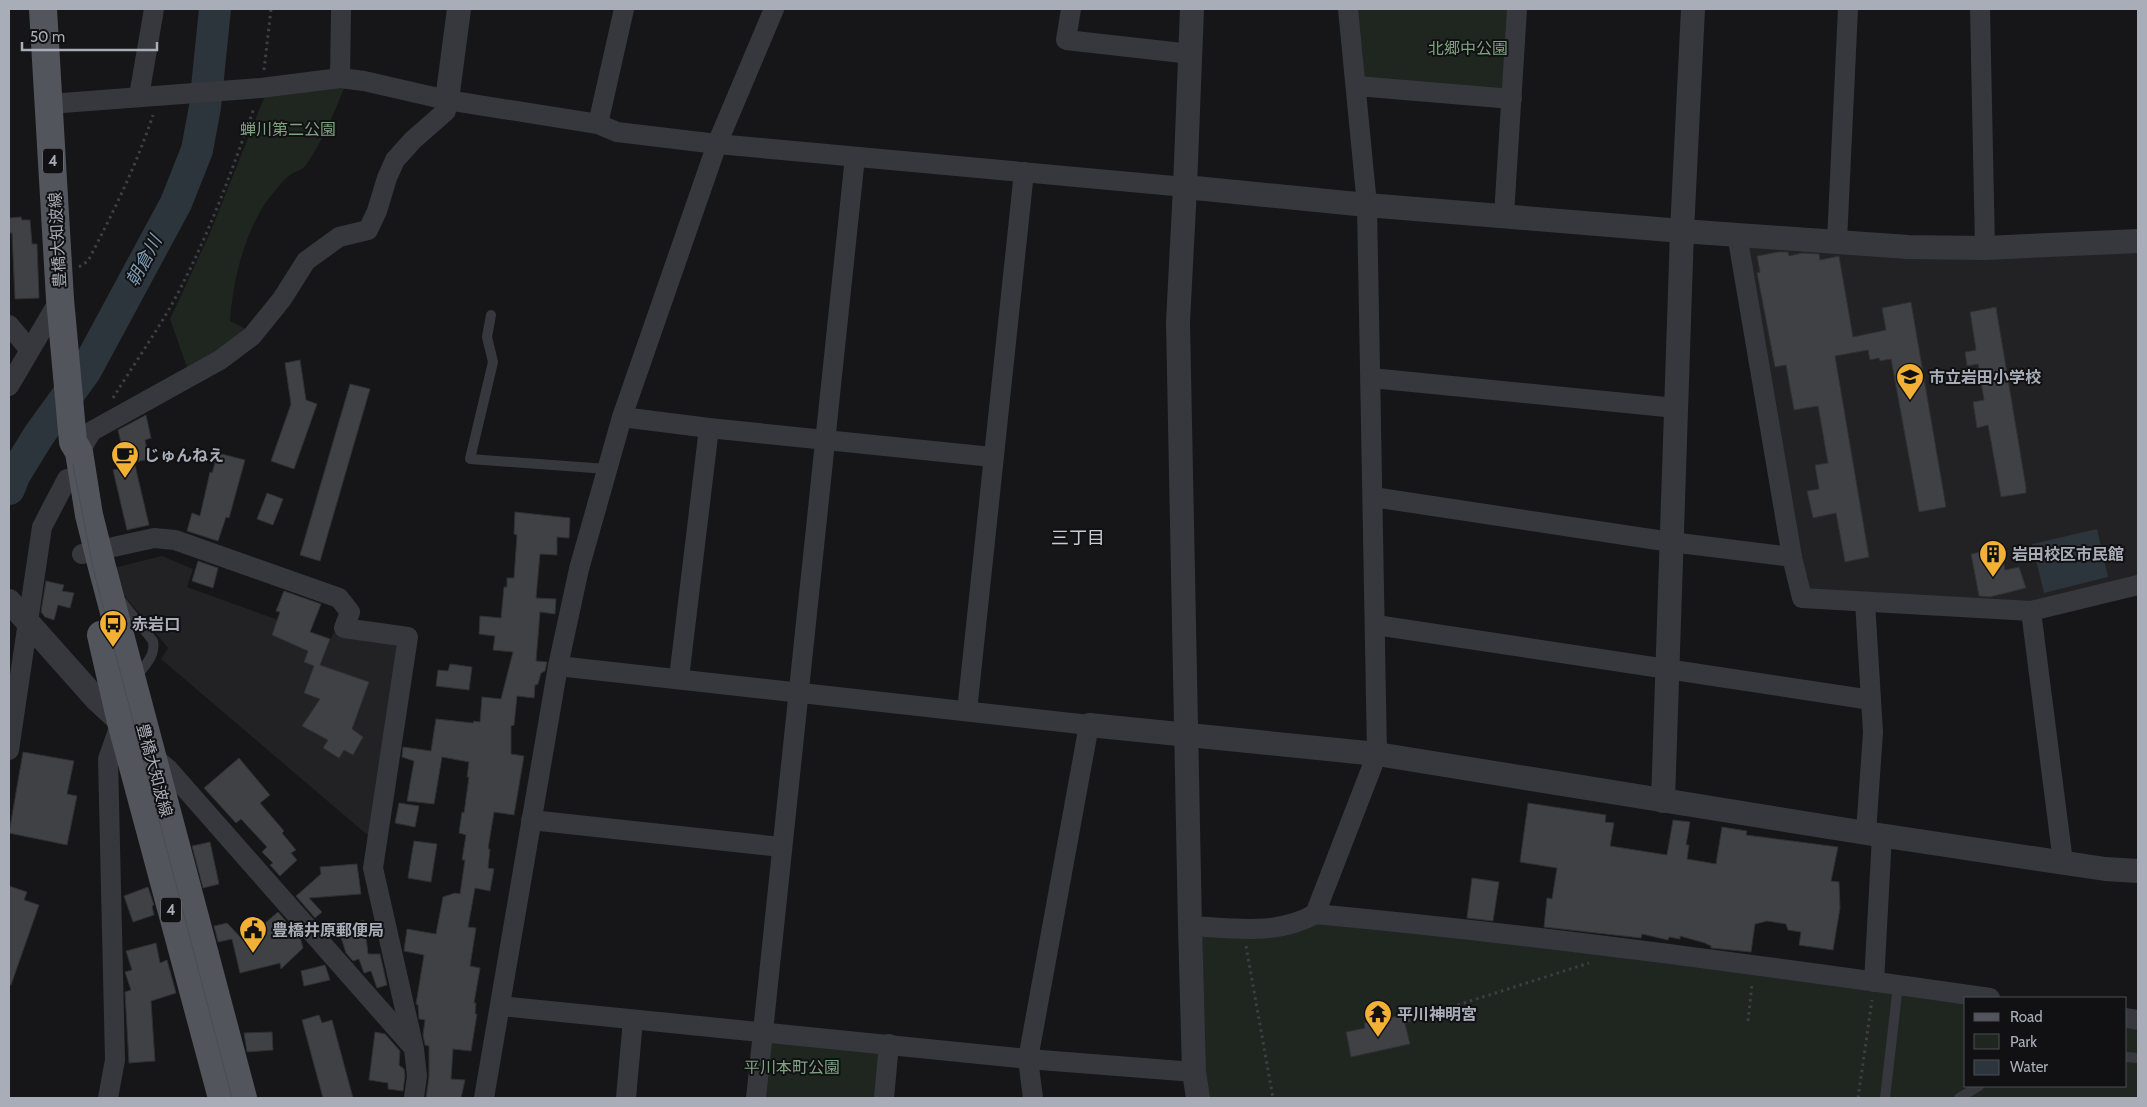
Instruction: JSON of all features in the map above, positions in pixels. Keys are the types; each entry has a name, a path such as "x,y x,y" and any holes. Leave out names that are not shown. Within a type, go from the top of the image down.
{"main road":[{"name":"豊橋大知波線","path":"43,9 61,306 82,441 89,515 90,552 106,582 243,1098"},
{"name":"豊橋大知波線","path":"82,441 66,455 67,479 90,552 121,722 222,1098"}],"street":[{"path":"154,9 154,99"},
{"path":"340,78 341,9"},
{"path":"82,441 220,360 252,336 282,299 306,261 339,238 368,230 377,211 387,178 395,160 413,140 446,111 459,9"},
{"path":"598,124 624,9"},
{"path":"484,1098 558,666 578,569 622,417 717,144 774,9"},
{"path":"1071,9 1066,40 1191,54"},
{"path":"1192,9 1178,322 1190,926 1194,1072 1198,1098"},
{"path":"1315,914 1377,754 1374,497 1367,204 1348,9"},
{"path":"1504,215 1517,9"},
{"path":"1663,800 1682,230 1694,9"},
{"path":"1837,241 1848,9"},
{"path":"1980,9 1985,248"},
{"path":"49,104 154,99 340,78 447,100 598,124 617,132 717,144 1367,204 1908,247 1985,248 2138,241"},
{"path":"1357,86 1512,99"},
{"path":"756,1098 765,1031 781,846 800,692 855,157"},
{"path":"967,711 992,458 1024,172"},
{"path":"1737,234 1792,557 1802,598 2031,611 2138,585"},
{"path":"9,386 29,349 61,306"},
{"path":"9,325 29,349"},
{"path":"1371,378 1676,408"},
{"path":"622,417 992,458"},
{"path":"679,678 709,428"},
{"path":"9,750 20,614 42,527 67,479"},
{"path":"1374,497 1671,542 1792,557"},
{"path":"90,552 154,538 175,540 339,598 350,612 344,628 408,637 373,868 414,1049 416,1076 414,1098"},
{"path":"1865,602 1873,732 1874,982"},
{"path":"2031,611 2062,862"},
{"path":"20,614 99,702 121,722 151,756 169,770 414,1049"},
{"path":"1376,625 1871,700"},
{"path":"558,666 1089,725 1377,754 1874,835 2105,869 2138,871"},
{"path":"108,1098 115,1060 108,759 121,722"},
{"path":"1033,1098 1028,1059 1089,725"},
{"path":"531,820 781,846"},
{"path":"1190,926 1260,930 1303,921 1315,914 1426,924 1614,947 1983,997"},
{"path":"500,1006 765,1031 1028,1059 1194,1072"},
{"path":"626,1098 633,1020"},
{"path":"884,1098 889,1044"}],"lane":[{"path":"491,315 487,336 493,362 470,459 607,469"},
{"path":"1885,1098 1898,985"},
{"path":"1959,1098 1977,1087"}],"path":[{"path":"82,441 172,304 223,191 257,88 271,9"},
{"path":"79,268 88,260 123,194 140,153 154,99"},
{"path":"1243,929 1273,1098"},
{"path":"1408,1021 1605,958 1614,947"},
{"path":"1748,1021 1754,966"},
{"path":"1858,1098 1874,982"}],"shaded area":[{"path":"1753,245 2138,252 2138,578 2026,606 1807,590 1747,250"},
{"path":"162,556 193,569 187,587 331,639 333,633 338,633 397,644 371,838 161,659 168,648 118,588 114,568"}],"green space":[{"name":"北郷中公園","path":"1355,9 1511,9 1506,90 1364,78"},
{"name":"蝉川第二公園","path":"345,86 328,126 312,156 304,167 288,177 274,192 264,205 249,236 238,270 230,321 250,331 188,370 170,319 210,233 264,98"},
{"path":"1315,914 1964,998 1964,1087 2127,1087 2127,1018 2138,1020 2138,1098 1198,1098 1190,926"},
{"name":"平川本町公園","path":"780,1035 889,1044 884,1098 757,1098 763,1046"}],"water":[{"path":"2097,529 2108,577 2044,593 2032,544"}],"building":[{"path":"21,217 22,220 30,220 32,244 37,244 39,298 15,299 12,233 9,233 9,218"},
{"path":"1788,252 1789,256 1802,253 1819,254 1820,260 1839,256 1853,337 1886,330 1882,308 1911,302 1946,507 1919,512 1891,359 1880,361 1879,358 1870,360 1868,350 1835,356 1869,557 1845,562 1836,513 1813,518 1807,491 1819,489 1815,465 1828,463 1818,406 1794,410 1786,365 1775,367 1757,273 1760,272 1757,256"},
{"path":"1996,307 2026,487 2026,493 2001,497 1988,425 1977,428 1973,402 1984,400 1978,364 1967,366 1965,352 1976,350 1970,312"},
{"path":"300,360 306,400 317,404 294,469 271,461 291,404 285,363"},
{"path":"350,384 370,389 320,561 300,555"},
{"path":"146,415 151,438 145,440 149,459 126,464 118,430"},
{"path":"218,453 245,460 229,518 226,517 218,541 187,531 192,513 200,516 210,472 212,473"},
{"path":"135,465 149,525 127,530 113,470"},
{"path":"267,493 283,499 273,525 257,519"},
{"path":"515,512 570,518 569,538 557,537 557,555 540,554 536,598 556,599 555,614 540,612 536,661 547,662 545,671 541,673 538,684 535,685 534,698 517,696 514,725 511,726 511,754 524,756 514,815 494,812 488,849 490,849 488,868 494,869 490,891 475,888 468,927 476,928 470,966 480,968 474,1003 476,1003 475,1014 477,1014 471,1051 453,1049 451,1079 465,1080 461,1098 426,1098 429,1077 429,1046 425,1045 423,1035 425,1020 419,1019 418,1005 416,1004 424,955 404,951 407,929 436,934 443,897 455,893 460,894 465,860 462,860 466,835 459,833 462,812 464,813 469,762 442,757 434,804 407,801 414,761 402,757 403,747 431,751 436,719 480,722 482,697 501,699 513,652 493,650 495,636 479,634 480,616 501,618 504,587 507,587 507,578 514,578 517,535 514,534"},
{"name":"岩田校区市民館","path":"2001,548 2005,570 2019,567 2026,588 1990,597 1979,596 1971,554"},
{"path":"198,561 218,568 213,588 192,581"},
{"path":"46,581 64,585 62,591 74,593 70,608 58,605 54,620 45,617 41,612"},
{"path":"284,591 321,604 310,632 330,639 320,665 369,682 352,729 363,737 353,755 344,750 339,758 323,748 328,740 302,726 320,699 304,693 314,666 304,662 308,651 272,635 280,612 276,611"},
{"path":"450,664 472,667 469,690 436,686 438,670 448,671"},
{"path":"23,752 74,761 67,794 77,796 67,845 9,833"},
{"path":"239,758 270,795 260,803 284,831 282,833 296,850 291,853 297,860 280,876 270,865 273,863 262,852 267,847 241,819 236,823 204,788"},
{"path":"399,803 419,806 415,827 395,823"},
{"path":"1528,803 1606,815 1605,822 1614,823 1610,846 1667,855 1673,820 1690,822 1686,845 1689,845 1687,859 1716,864 1722,827 1747,831 1746,835 1838,847 1831,881 1839,882 1840,908 1833,950 1799,945 1801,932 1788,930 1786,924 1767,921 1755,924 1751,952 1711,948 1711,946 1705,943 1680,936 1680,939 1669,937 1668,940 1642,934 1641,938 1544,927 1547,898 1552,899 1557,868 1520,862"},
{"path":"414,841 437,844 431,882 408,878"},
{"path":"210,842 219,884 203,888 192,846"},
{"path":"357,864 361,894 309,898 322,912 315,918 296,896 321,874 320,867"},
{"path":"1472,878 1499,882 1493,921 1467,918"},
{"path":"9,886 27,892 24,900 39,905 11,985 9,985"},
{"path":"148,887 154,905 152,906 154,915 133,922 124,896"},
{"path":"278,912 300,937 303,948 281,969 280,963 240,973 232,939 218,942 214,926 227,923 244,941"},
{"path":"364,920 368,954 380,954 387,985 377,988 371,971 364,973 359,959 353,961 346,953 338,928"},
{"path":"156,943 160,963 167,960 176,993 151,1001 155,1061 129,1063 125,992 131,990 125,972 132,970 126,951"},
{"path":"325,965 330,980 304,986 301,971"},
{"path":"319,1015 322,1023 332,1020 353,1098 323,1098 302,1020"},
{"name":"平川神明宮","path":"1403,1015 1410,1044 1351,1057 1346,1032 1365,1028 1364,1023"},
{"path":"272,1032 273,1050 247,1052 244,1033"},
{"path":"375,1032 385,1034 400,1051 399,1065 404,1069 405,1076 403,1091 388,1089 388,1083 369,1080"}],"waterway":[{"name":"朝倉川","path":"9,489 15,474 39,435 86,370 176,203 197,150 205,107 215,9"}],"tram line":[{"path":"73,465 93,568 232,1098"}],"place":[{"name":"市立岩田小学校","path":"1910,401"},
{"name":"じゅんねえ","path":"125,479"},
{"name":"岩田校区市民館","path":"1993,578"},
{"name":"赤岩口","path":"113,648"},
{"name":"豊橋井原郵便局","path":"253,954"},
{"name":"平川神明宮","path":"1378,1038"}],"district":[{"name":"三丁目","path":"1078,538"}]}
